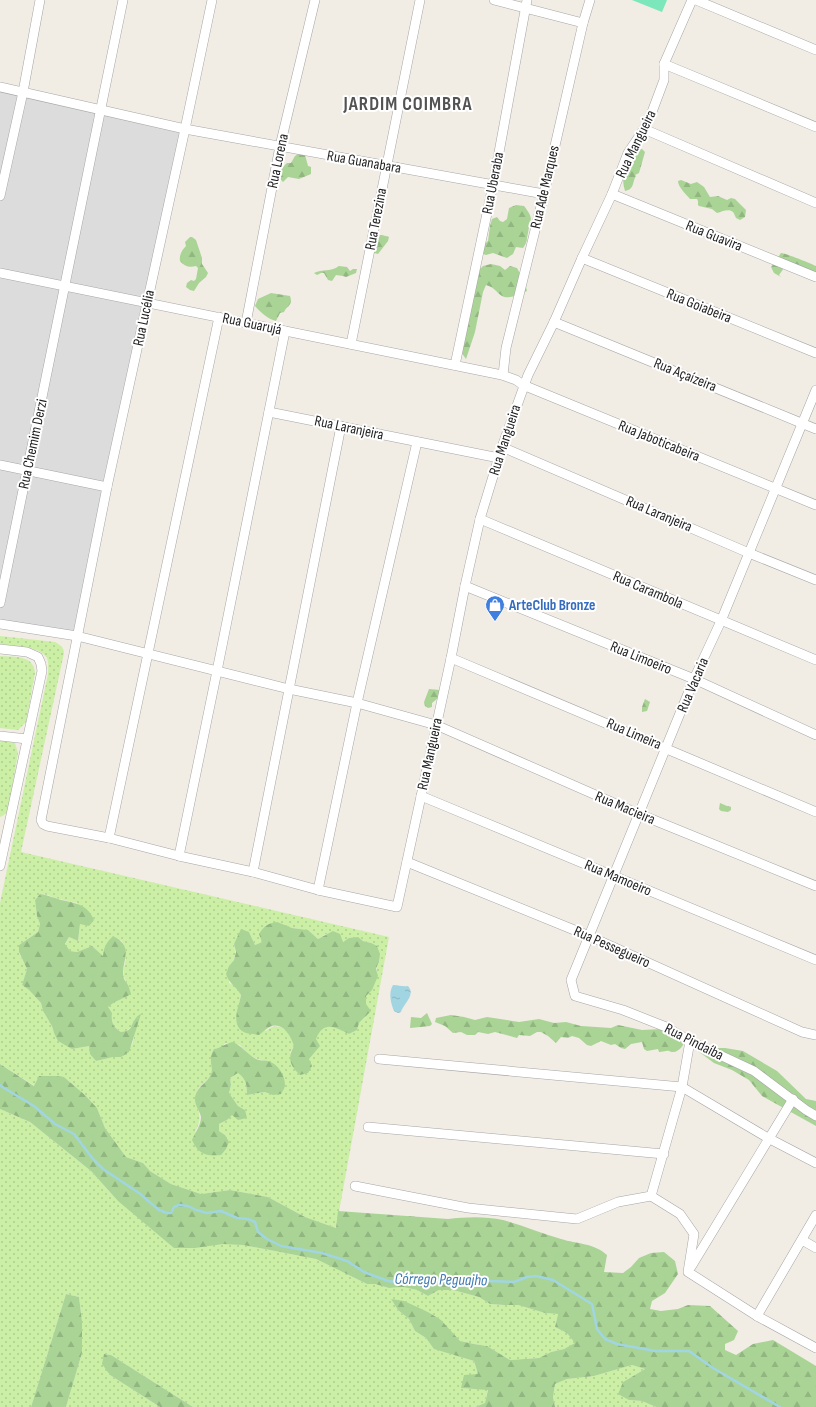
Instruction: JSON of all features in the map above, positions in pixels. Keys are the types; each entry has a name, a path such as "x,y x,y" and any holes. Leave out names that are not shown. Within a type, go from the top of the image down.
{"street":[{"path":"0,196 23,92 40,0"},
{"name":"Rua Chemim Derzi","path":"0,603 123,0"},
{"name":"Rua Lucélia","path":"109,838 47,826 43,824 41,820 107,487 148,303 212,0"},
{"name":"Rua Lorena","path":"246,323 280,146 315,0"},
{"name":"Rua Terezina","path":"351,344 420,0"},
{"path":"494,0 526,4 583,23"},
{"name":"Rua Ade Marques","path":"503,375 506,348 544,194 583,23 590,0"},
{"name":"Rua Mangueira","path":"318,890 397,907 480,519 502,447 523,385 554,322 612,194 628,153 644,129 661,90 664,80 664,64 692,0"},
{"path":"696,0 816,50"},
{"name":"Rua Uberaba","path":"455,365 493,185 526,4"},
{"path":"664,64 816,127"},
{"name":"Rua Guanabara","path":"0,87 185,129 544,194"},
{"path":"644,129 816,203"},
{"name":"Rua Guavira","path":"612,194 816,277"},
{"name":"Rua Goiabeira","path":"582,258 816,353"},
{"name":"Rua Guarujá","path":"0,273 503,375"},
{"path":"219,317 109,838 179,856 253,872 318,890 417,442"},
{"name":"Rua Açaízeira","path":"554,322 816,429"},
{"path":"179,856 218,671 285,331"},
{"name":"Rua Jaboticabeira","path":"503,375 516,380 523,385 776,488 816,506"},
{"name":"Rua Vacaria","path":"571,980 694,679 721,620 816,390"},
{"name":"Rua Laranjeira","path":"269,412 499,458"},
{"path":"253,872 341,426"},
{"name":"Rua Laranjeira","path":"502,447 749,553 816,580"},
{"path":"0,465 107,487"},
{"name":"Rua Carambola","path":"480,519 816,660"},
{"name":"Rua Limoeiro","path":"465,586 694,679 816,735"},
{"name":"Rua Macieira","path":"0,624 77,636 289,689 358,704 436,725 639,814 816,886"},
{"path":"0,649 27,652 38,657 41,664 40,679 27,739 4,828 0,866"},
{"name":"Rua Limeira","path":"451,658 816,812"},
{"path":"0,736 27,739"},
{"name":"Rua Mamoeiro","path":"421,796 816,960"},
{"name":"Rua Pessegueiro","path":"407,862 589,936 802,1032 816,1035"},
{"name":"Rua Pindaíba","path":"571,980 575,996 623,1010 666,1027 690,1041 754,1071 816,1116"},
{"path":"651,1196 682,1087 690,1041"},
{"path":"379,1059 682,1087 768,1138 816,1163"},
{"path":"688,1272 793,1099"},
{"path":"368,1127 664,1154"},
{"path":"355,1186 468,1208 577,1219 618,1202 651,1196 680,1214 694,1234 688,1272"},
{"path":"757,1316 816,1215"},
{"path":"802,1240 816,1248"},
{"path":"688,1272 757,1316 816,1348"}],"shaded area":[{"path":"0,87 185,129 77,636 0,624"}],"green space":[{"path":"632,0 667,0 662,12"},
{"path":"638,149 642,149 645,152 639,173 635,175 636,176 632,187 625,191 623,183 624,178 626,172 631,167"},
{"path":"298,154 305,155 308,166 311,167 311,174 299,179 288,177 283,182 279,176 280,172 287,163 291,163"},
{"path":"681,180 691,184 697,182 704,187 710,197 718,196 727,200 731,198 735,199 746,210 745,217 740,220 736,218 733,212 729,210 717,213 712,209 699,206 697,199 690,199 681,188 678,181"},
{"path":"516,205 524,206 531,217 526,244 523,248 516,247 513,254 507,258 493,253 486,255 481,253 481,247 488,241 492,219 497,217 503,222 507,219 509,208"},
{"path":"378,235 389,237 388,241 378,254 374,253"},
{"path":"190,237 196,240 202,258 202,264 208,273 194,291 186,287 187,283 196,279 198,268 196,266 189,267 180,261 181,253 186,246 185,242"},
{"path":"781,253 816,266 816,276 784,268 779,275 781,277 774,273 771,267"},
{"path":"491,264 500,266 505,270 510,266 517,268 525,283 527,291 514,296 505,297 486,285 483,292 475,332 466,359 461,352 477,272 483,266"},
{"path":"339,266 347,267 350,271 357,269 356,273 346,277 336,275 332,281 328,280 324,273 317,275 314,273 333,269"},
{"path":"271,293 290,296 291,300 284,312 280,313 276,321 264,315 255,306 258,299"},
{"path":"0,636 55,642 61,646 64,651 21,852 389,937 336,1228 305,1217 268,1197 230,1190 201,1194 171,1184 150,1171 143,1163 126,1157 105,1128 97,1108 85,1095 64,1077 35,1086 0,1064 0,903 48,674 48,662 44,654 39,651 26,647 0,644","holes":["40,894 77,903 80,924 78,941 69,937 65,945 70,951 77,952 92,946 103,957 121,940 125,947 126,958 124,976 128,985 123,998 115,1001 107,1007 112,1013 113,1024 121,1032 130,1028 135,1019 132,1045 121,1057 113,1057 96,1061 89,1046 72,1049 54,1033 52,1026 43,1011 41,1003 22,985 27,969 19,953 19,945 38,932 40,924 37,916 35,900","285,926 308,930 318,939 326,934 342,942 354,938 371,943 379,961 372,989 366,996 366,1017 359,1023 357,1030 349,1034 334,1027 328,1026 323,1028 314,1043 309,1059 290,1053 294,1046 290,1036 284,1029 276,1026 266,1031 239,1003 241,995 237,987 229,983 229,966 235,956 234,944 249,932 255,945 262,942","226,1043 240,1045 252,1057 259,1060 268,1061 265,1092 247,1095 246,1082 238,1073 230,1078 231,1085 229,1093 238,1106 245,1110 232,1114 227,1120 219,1124 219,1131 225,1135 195,1132 200,1117 197,1105 197,1093 199,1087 210,1077 212,1070 211,1055 214,1049 220,1048"]},
{"path":"0,656 23,658 34,667 35,673 26,722 18,730 0,728"},
{"path":"429,689 440,690 438,698 432,703 432,707 428,708 425,706 424,702"},
{"path":"645,699 650,702 647,711 642,712 642,707"},
{"path":"0,740 15,743 18,753 8,811 0,817"},
{"path":"720,803 731,807 731,810 728,812 721,811 719,809"},
{"path":"40,894 81,906 88,911 94,920 89,926 80,924 78,941 69,937 65,944 70,951 77,952 92,946 103,956 106,945 113,936 124,945 126,956 123,973 124,979 131,994 108,1007 112,1013 113,1024 121,1032 130,1029 136,1017 141,1014 129,1052 121,1057 113,1057 96,1061 90,1054 89,1046 72,1049 58,1041 52,1026 43,1011 41,1003 22,985 27,969 19,952 19,945 38,932 40,924 37,916 35,900"},
{"path":"277,922 292,928 308,930 318,939 333,931 340,934 343,942 349,938 358,937 363,941 377,946 380,954 376,969 378,976 372,990 366,996 366,1004 371,1011 359,1023 357,1030 349,1034 334,1027 326,1027 322,1029 316,1039 320,1046 309,1059 312,1066 308,1073 300,1075 292,1065 290,1058 294,1046 289,1035 283,1029 272,1026 267,1028 259,1035 246,1033 238,1026 236,1016 241,995 229,981 226,974 229,966 234,960 236,952 234,944 241,929 249,932 255,945 262,942 259,934 266,925"},
{"path":"427,1013 432,1024 430,1026 410,1028 411,1017 421,1018"},
{"path":"451,1015 475,1020 487,1017 519,1022 539,1019 554,1023 566,1022 581,1026 611,1028 618,1025 642,1030 662,1029 685,1040 677,1051 659,1052 658,1049 647,1051 644,1049 642,1042 631,1044 625,1049 615,1044 611,1045 601,1041 591,1046 587,1045 579,1038 572,1036 568,1038 561,1037 556,1043 541,1032 537,1032 530,1036 519,1035 517,1038 495,1032 488,1034 478,1032 475,1035 467,1035 461,1032 453,1033 445,1026 435,1022 436,1018"},
{"path":"233,1042 256,1059 272,1062 278,1067 285,1081 285,1086 281,1094 273,1095 265,1092 247,1095 246,1082 241,1075 238,1073 230,1078 231,1085 229,1093 238,1106 245,1110 247,1118 238,1120 232,1115 227,1120 219,1124 219,1131 225,1135 229,1142 221,1155 207,1155 197,1149 192,1140 201,1120 195,1099 198,1091 211,1074 211,1057 214,1049"},
{"path":"706,1048 725,1048 743,1051 777,1071 806,1099 816,1101 816,1126 762,1096 749,1080 732,1070 714,1063 698,1051"},
{"path":"0,1064 34,1086 39,1076 64,1077 85,1095 97,1108 105,1128 126,1157 143,1163 150,1171 171,1184 201,1194 230,1190 268,1197 305,1217 336,1228 338,1211 448,1219 475,1217 503,1220 561,1239 597,1248 607,1255 604,1272 623,1273 639,1258 651,1253 664,1252 675,1261 678,1274 665,1293 652,1301 650,1309 661,1311 678,1309 688,1305 710,1306 738,1331 734,1340 725,1344 725,1350 736,1355 753,1344 773,1340 816,1366 816,1407 656,1407 642,1401 629,1400 618,1394 623,1382 645,1369 632,1365 594,1376 567,1379 555,1384 553,1397 555,1407 475,1407 485,1403 488,1390 461,1388 464,1375 478,1374 474,1361 434,1349 426,1338 415,1331 409,1319 398,1310 391,1299 404,1301 428,1312 441,1320 460,1341 487,1346 510,1360 539,1358 551,1352 564,1349 575,1343 567,1333 555,1327 558,1314 545,1313 518,1305 490,1304 479,1297 453,1290 439,1290 428,1296 417,1290 403,1287 389,1288 375,1284 367,1284 316,1259 243,1245 223,1244 195,1248 174,1248 118,1201 91,1171 30,1122 0,1109"},
{"path":"0,1109 30,1122 91,1171 118,1201 195,1248 205,1245 233,1243 316,1259 367,1284 375,1284 389,1288 403,1287 417,1290 428,1296 439,1290 453,1290 479,1297 490,1304 518,1305 545,1313 558,1314 555,1327 567,1333 576,1343 539,1358 510,1360 487,1346 460,1341 428,1312 391,1299 398,1310 409,1319 415,1331 426,1338 435,1349 474,1361 478,1374 461,1388 488,1389 485,1403 475,1407 193,1407 111,1355 104,1354 110,1375 160,1407 66,1407 82,1353 82,1321 79,1297 66,1294 31,1407 0,1407"},
{"path":"66,1294 79,1297 82,1321 82,1353 66,1407 31,1407"},
{"path":"104,1354 111,1355 193,1407 160,1407 110,1375 102,1364"},
{"path":"632,1365 645,1369 623,1382 629,1400 642,1401 656,1407 555,1407 553,1397 555,1384 567,1379 594,1376"}],"water":[{"path":"393,985 408,986 411,993 401,1012 398,1013 394,1011 391,1002 390,995"}],"waterway":[{"name":"Córrego Peguajho","path":"0,1085 34,1106 55,1124 74,1134 93,1159 103,1169 139,1193 159,1210 171,1213 174,1207 179,1205 188,1206 207,1213 221,1211 237,1218 248,1219 255,1222 258,1232 267,1239 281,1246 322,1253 347,1261 364,1272 388,1281 396,1282 431,1279 514,1282 527,1277 536,1276 553,1280 592,1304 597,1329 605,1339 617,1344 655,1351 689,1351 713,1368 780,1407"}],"place":[{"name":"ArteClub Bronze","path":"495,622"}],"district":[{"name":"JARDIM COIMBRA","path":"408,104"}]}
